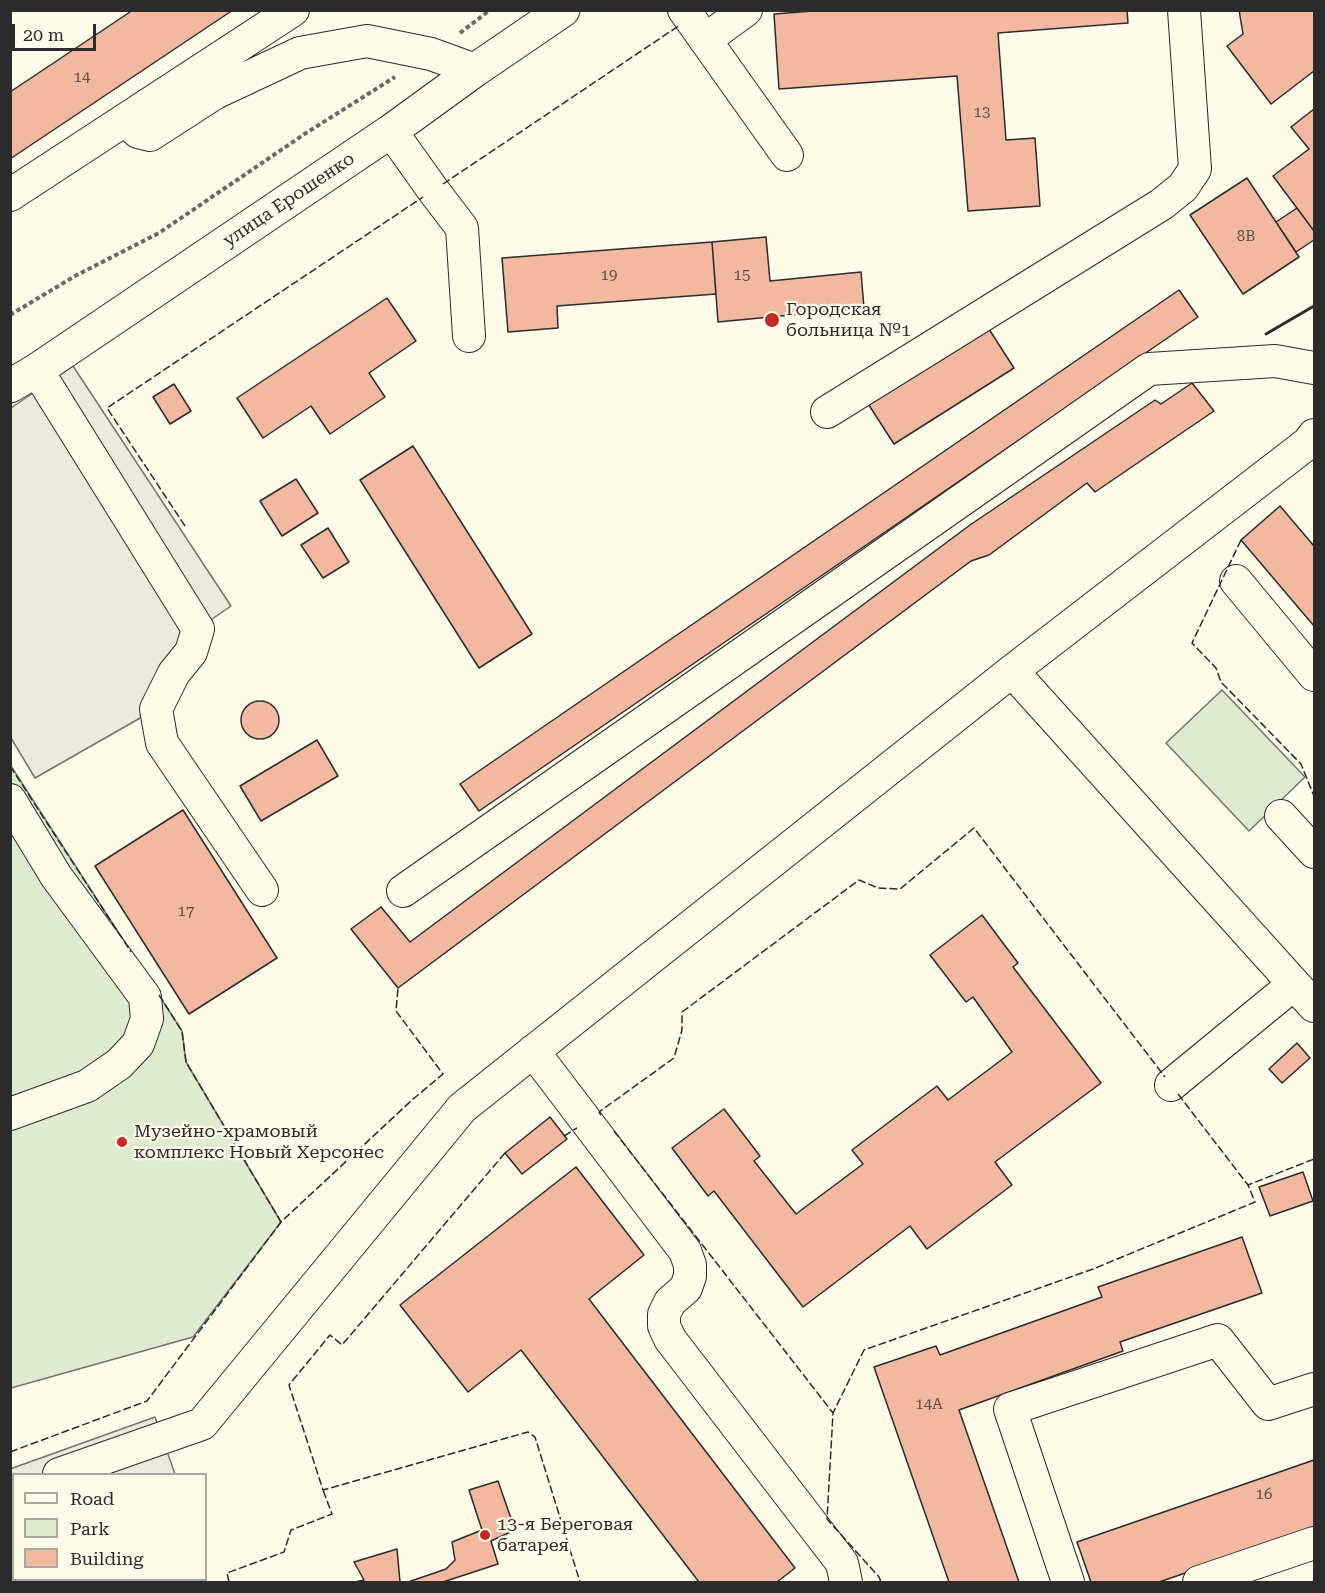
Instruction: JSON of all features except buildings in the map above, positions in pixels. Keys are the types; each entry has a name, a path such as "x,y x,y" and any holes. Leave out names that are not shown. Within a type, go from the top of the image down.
{"main road":[{"name":"улица Ерошенко","path":"24,378 391,131 563,10"}],"lane":[{"path":"10,195 293,10"},
{"path":"684,10 787,155"},
{"path":"705,40 746,10"},
{"path":"827,412 1162,204 1183,187 1195,169 1184,10"},
{"path":"125,120 138,132 150,135 215,93 300,53 367,41 431,54 475,70"},
{"path":"391,131 462,228 469,336"},
{"path":"403,891 1149,369 1275,361 1314,368"},
{"path":"24,378 198,629 191,652 174,674 156,709 162,743 262,890"},
{"path":"62,1473 202,1424 462,1107 1012,671 1308,443 1314,435"},
{"path":"1236,581 1314,675"},
{"path":"1012,671 1304,995 1171,1085"},
{"path":"10,800 56,876 145,997 147,1019 138,1044 119,1064 87,1086 10,1114"},
{"path":"1281,816 1314,852"},
{"path":"533,1051 685,1251 690,1265 690,1276 686,1288 670,1302 664,1314 664,1326 670,1340 842,1563 846,1582"},
{"path":"1068,1582 1010,1409 1218,1340 1268,1404 1314,1389"},
{"path":"1199,1582 1314,1543"}],"path":[{"path":"10,315 75,276 159,233 306,133 431,54 490,10"}],"green space":[{"path":"1222,690 1305,777 1249,831 1166,743"},
{"name":"Музейно-храмовый комплекс Новый Херсонес","path":"11,766 182,1031 186,1062 281,1222 193,1337 11,1388"}],"shaded area":[{"path":"73,366 231,606 202,626 156,709 35,778 11,738 11,408"},
{"path":"155,1417 175,1473 12,1473 12,1581 136,1581 11,1582 10,1469"}],"fence":[{"path":"443,184 680,25"},
{"path":"185,526 107,408 423,197"},
{"path":"1241,540 1192,643 1216,668 1221,682 1301,764 1314,796"},
{"path":"10,766 131,952"},
{"path":"601,1115 599,1112 674,1058 682,1030 682,1012 859,880 878,888 900,889 974,828 1165,1077"},
{"path":"159,995 182,1031 186,1062 281,1222 443,1074 396,1011 398,988"},
{"path":"1178,1094 1248,1185"},
{"path":"564,1136 577,1128"},
{"path":"614,1131 833,1413"},
{"path":"505,1153 342,1345 330,1335 289,1385 323,1490 528,1432 535,1437 580,1582"},
{"path":"881,1582 827,1519 833,1413 864,1350 1093,1269 1255,1202 1248,1185 1314,1159"},
{"path":"10,1452 147,1401 281,1222"},
{"path":"229,1582 227,1573 284,1552 291,1530 332,1514 323,1490"}],"wall":[{"path":"1266,334 1314,306"}],"place":[{"name":"Городская больница №1","path":"772,320"},
{"name":"Музейно-храмовый комплекс Новый Херсонес","path":"122,1142"},
{"name":"13-я Береговая батарея","path":"485,1535"}]}
